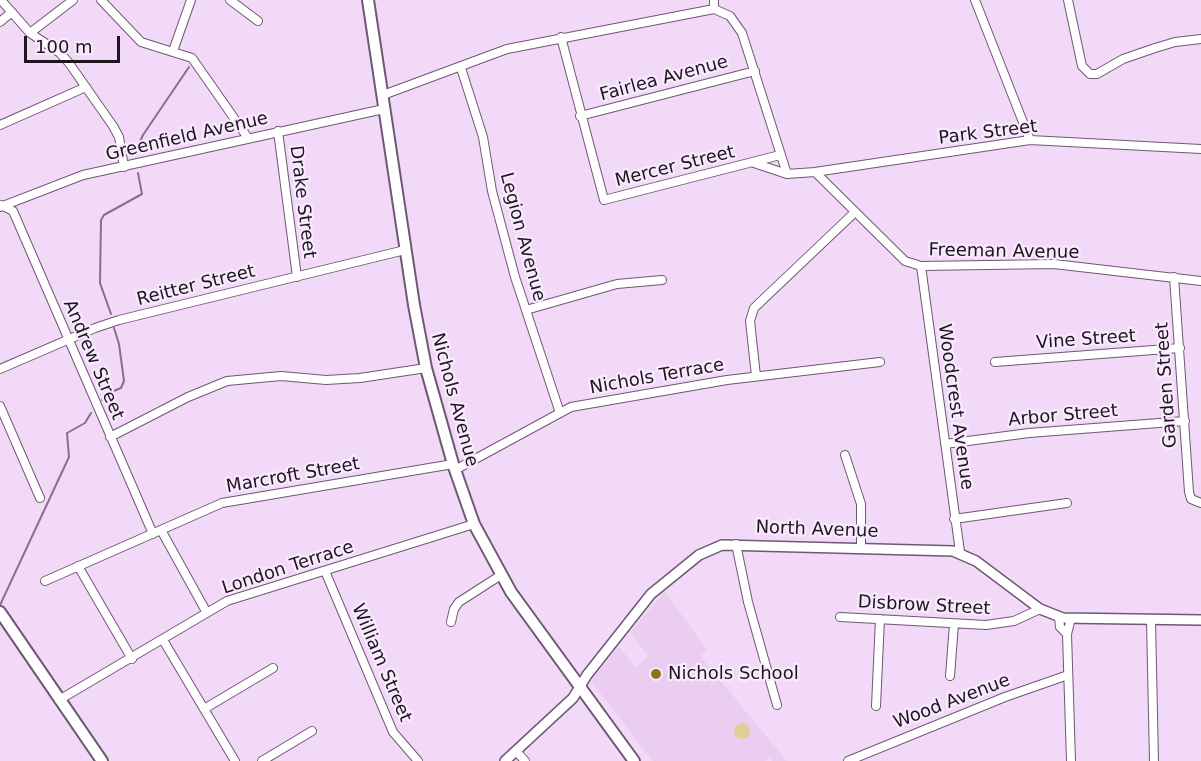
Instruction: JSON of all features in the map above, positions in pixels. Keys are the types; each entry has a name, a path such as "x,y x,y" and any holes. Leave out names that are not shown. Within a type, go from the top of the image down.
{"main road":[{"name":"Nichols Avenue","path":"369,0 405,250 426,368 454,467 474,524 501,575 580,689 634,761"},
{"path":"2,615 102,761"}],"street":[{"path":"1,0 30,33 60,53 86,87 118,137 124,166"},
{"path":"30,33 73,0"},
{"path":"101,0 141,42 188,55 200,65 248,138"},
{"path":"173,51 191,0"},
{"path":"230,0 258,21"},
{"path":"975,0 1030,141"},
{"path":"1068,0 1082,66 1090,74 1097,74 1123,59 1155,48 1175,42 1201,39"},
{"path":"383,95 461,68 507,49 714,4 739,26 787,174 815,172"},
{"path":"0,22 12,12"},
{"path":"561,37 580,116"},
{"name":"Legion Avenue","path":"461,68 483,137 492,191 526,310 560,413"},
{"name":"Fairlea Avenue","path":"580,116 755,71"},
{"path":"0,125 86,87"},
{"name":"Greenfield Avenue","path":"1,206 83,175 384,109"},
{"name":"Mercer Street","path":"580,116 604,200 780,155"},
{"name":"Drake Street","path":"279,131 297,277"},
{"name":"Park Street","path":"815,172 1030,141 1201,149"},
{"name":"Mercer Street","path":"753,162 787,174"},
{"name":"Freeman Avenue","path":"815,172 899,257 921,266 1054,264 1201,281"},
{"name":"Andrew Street","path":"1,206 12,211 110,437 157,532 207,613"},
{"path":"756,376 750,321 754,308 855,213"},
{"name":"Reitter Street","path":"0,369 119,320 405,250"},
{"name":"Woodcrest Avenue","path":"921,266 960,552"},
{"name":"Garden Street","path":"1174,277 1189,492 1191,499 1201,503"},
{"path":"526,310 617,284 662,280"},
{"name":"Vine Street","path":"996,362 1180,348"},
{"name":"Nichols Terrace","path":"454,467 578,405 756,376 880,362"},
{"path":"110,437 188,397 227,381 281,376 326,380 360,378 426,368"},
{"path":"0,406 40,498"},
{"name":"Arbor Street","path":"945,444 1029,433 1185,421"},
{"path":"845,455 861,504 861,548"},
{"name":"Marcroft Street","path":"45,581 222,502 454,467"},
{"path":"954,519 1066,503"},
{"name":"London Terrace","path":"59,700 207,613 244,595 474,524"},
{"path":"736,544 748,602 777,705"},
{"name":"North Avenue","path":"505,761 580,689 588,673 651,594 706,551 736,544 960,552"},
{"path":"960,552 1040,609 1059,617 1201,620"},
{"path":"78,566 132,658"},
{"name":"William Street","path":"325,571 393,732 418,761"},
{"path":"452,622 454,609 459,602 501,575"},
{"name":"Disbrow Street","path":"840,617 995,625 1014,621 1040,609"},
{"path":"1059,617 1060,627 1067,634"},
{"path":"1071,618 1067,634 1071,761"},
{"path":"876,706 880,619"},
{"path":"1151,620 1154,761"},
{"path":"950,676 954,624"},
{"path":"163,640 235,761"},
{"path":"204,709 273,668"},
{"name":"Wood Avenue","path":"848,761 1005,697 1068,675"},
{"path":"262,761 312,731"},
{"path":"516,750 525,761"}],"shaded area":[{"name":"Nichols School","path":"665,592 707,650 700,656 787,761 772,761 770,757 765,761 653,761 591,681 619,646 636,668 648,656 630,632"},
{"path":"739,723 745,723 750,731 748,737 739,739 734,734 734,728"}],"waterway":[{"path":"134,155 143,135 189,67"},
{"path":"111,314 100,283 101,220 104,215 142,194 138,173"},
{"path":"102,400 106,394 121,388 124,381 119,344 114,328"},
{"path":"0,605 69,457 67,433 85,423 91,413"}],"place":[{"name":"Nichols School","path":"656,674"}]}
